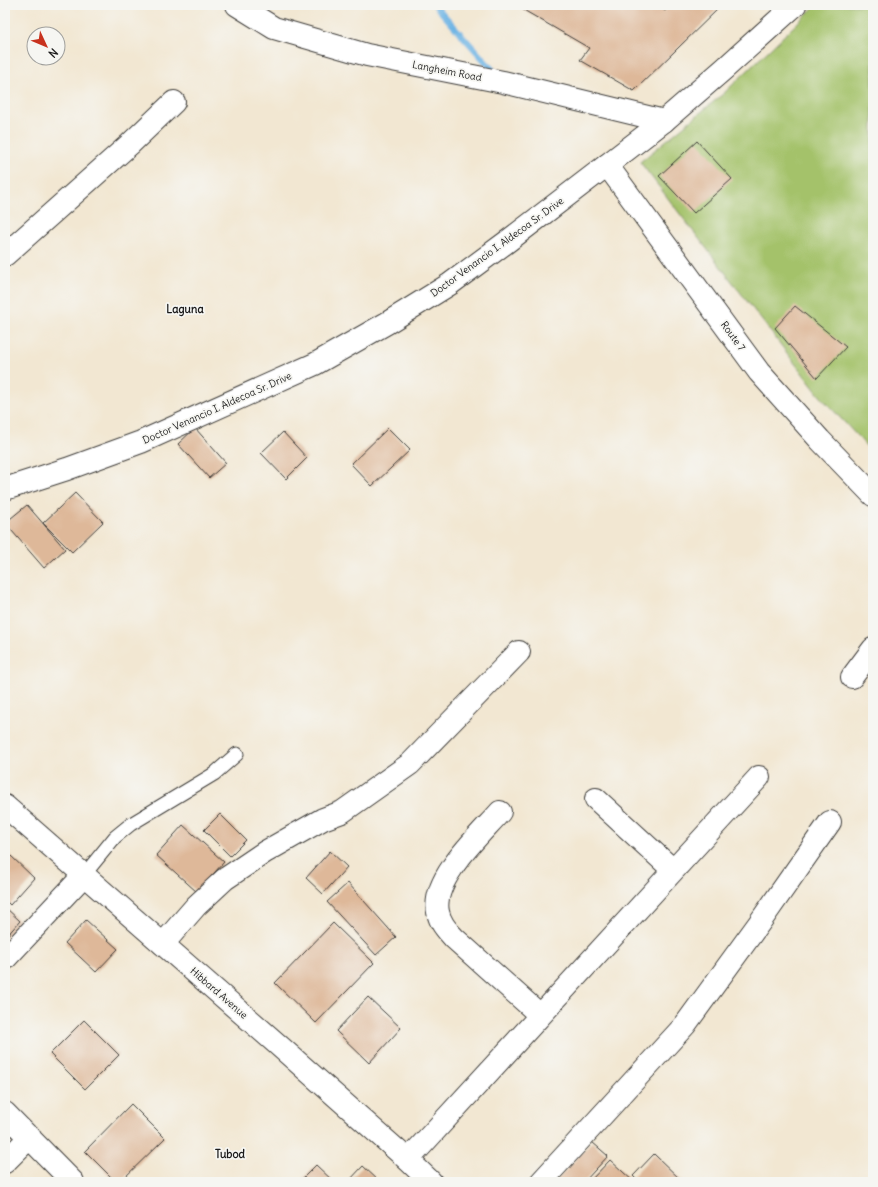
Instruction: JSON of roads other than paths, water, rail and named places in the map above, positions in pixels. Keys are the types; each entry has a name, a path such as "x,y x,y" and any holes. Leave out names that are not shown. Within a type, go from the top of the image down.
{"main road":[{"name":"Langheim Road","path":"237,5 274,28 367,55 503,82 664,121"},
{"name":"Doctor Venancio I. Aldecoa Sr. Drive","path":"5,489 67,469 141,442 315,364 450,284 664,121 795,5"},
{"path":"5,255 130,144 174,102"},
{"name":"Route 7","path":"608,165 759,372 820,440 873,495"},
{"path":"852,677 873,649"},
{"path":"163,944 196,906 225,879 264,852 323,819 342,812 410,764 519,652"},
{"path":"408,1160 760,777"},
{"path":"596,799 673,870"},
{"name":"Hibbard Avenue","path":"5,806 408,1160 431,1182"},
{"path":"500,812 454,864 443,882 438,898 437,912 443,925 454,938 540,1015"},
{"path":"541,1182 685,1025 830,822"},
{"path":"5,959 84,875"},
{"path":"5,1113 73,1182"},
{"path":"5,1162 30,1137"}],"lane":[{"path":"84,875 116,837 131,824 214,774 238,754"}],"waterway":[{"path":"435,5 492,69"}],"district":[{"name":"Laguna","path":"185,309"},
{"name":"Tubod","path":"230,1154"}]}
